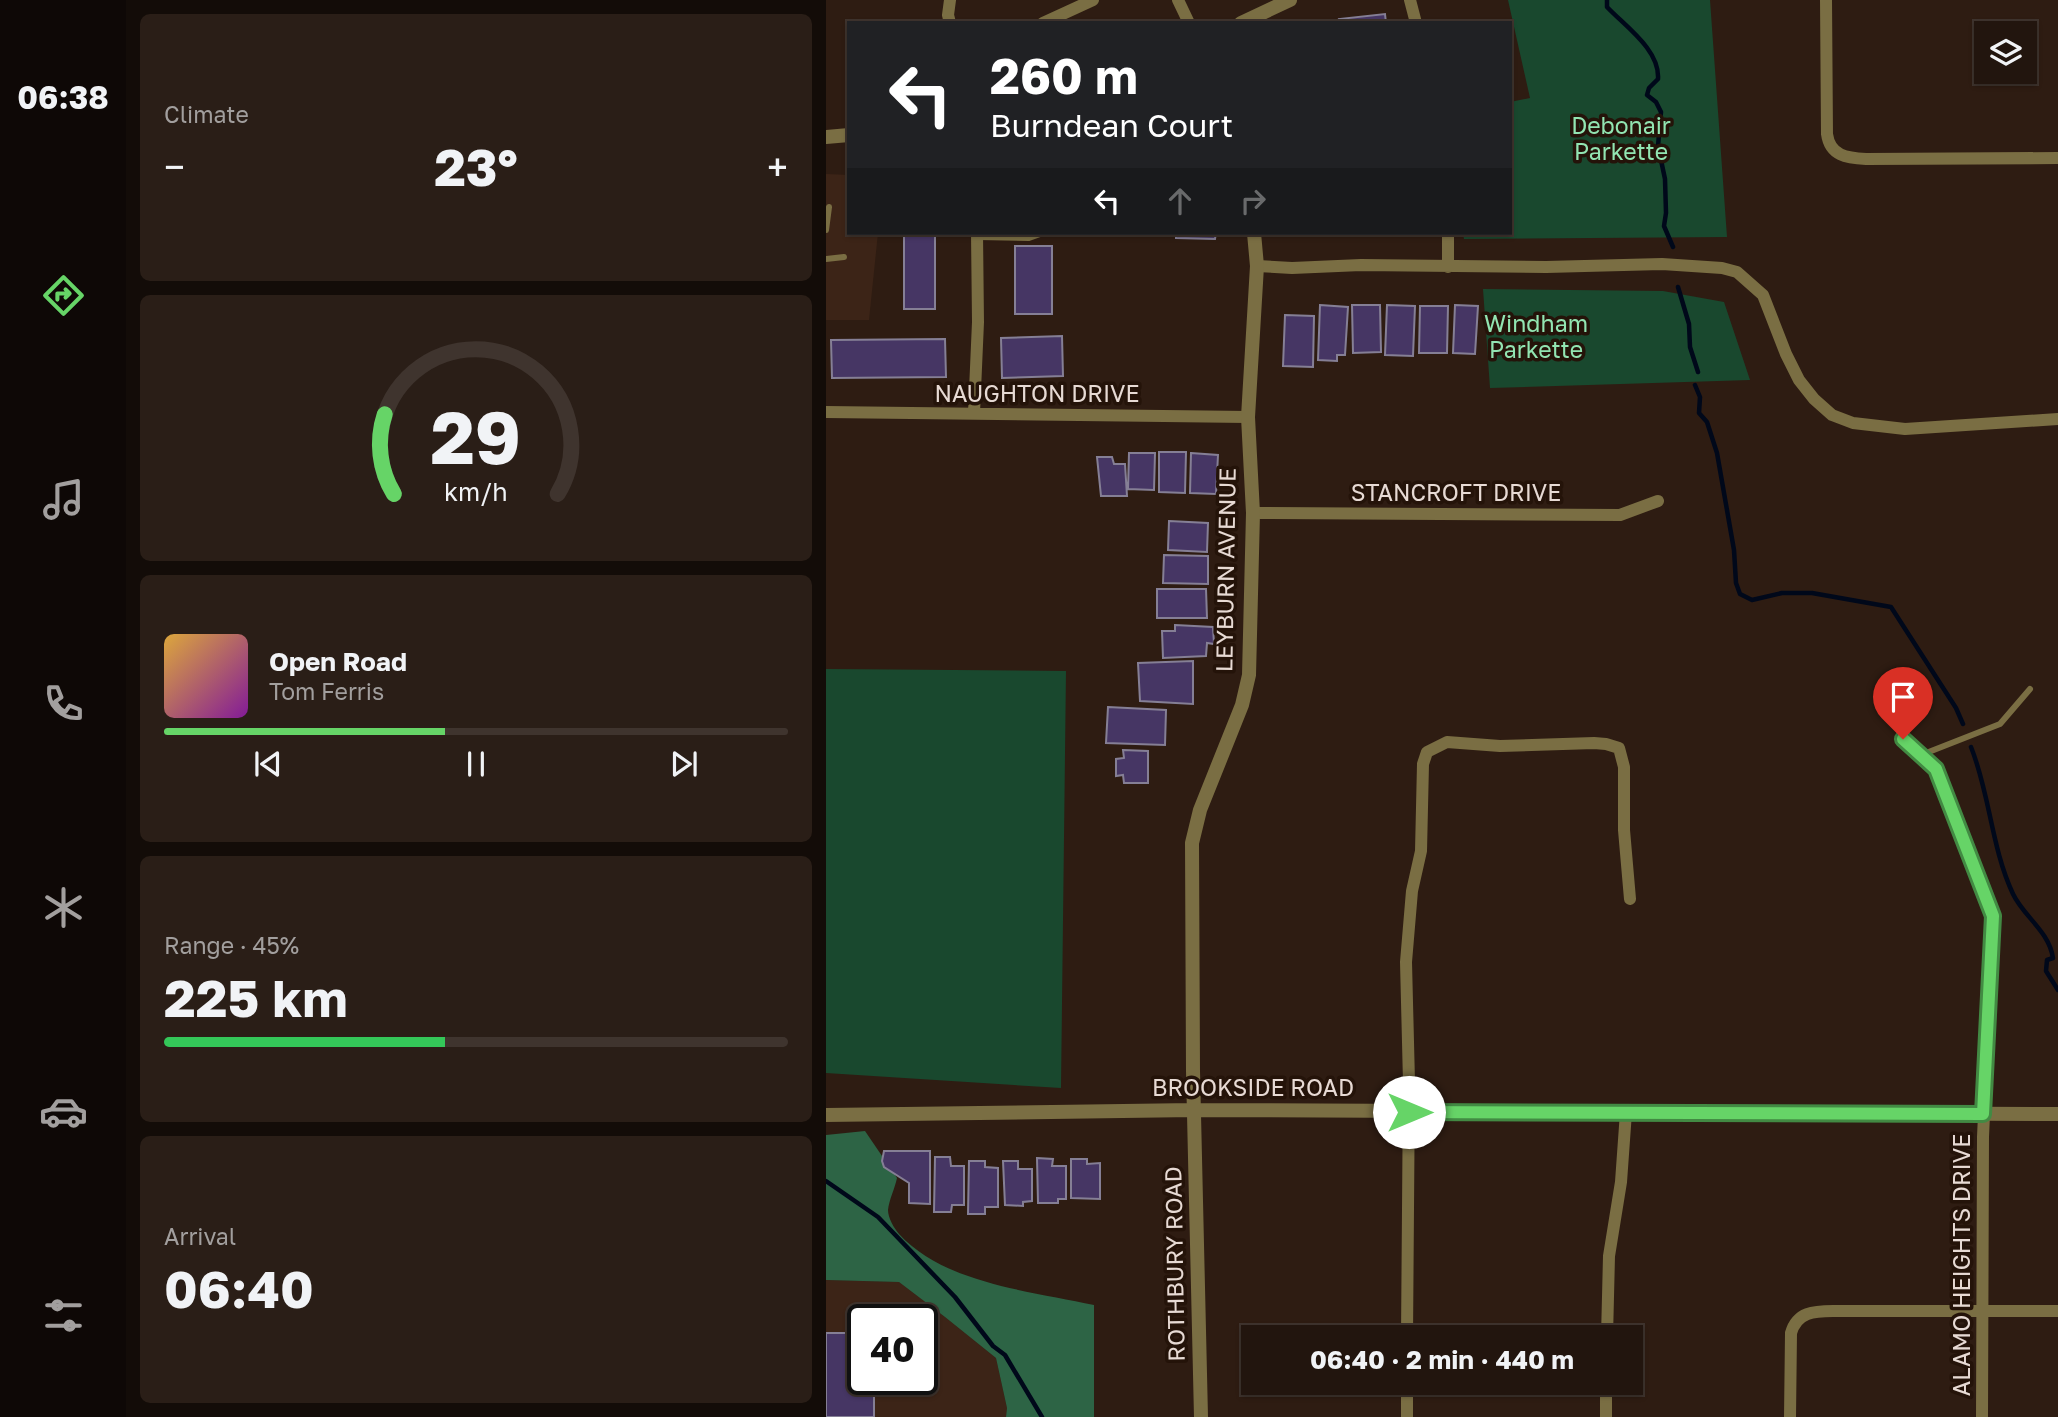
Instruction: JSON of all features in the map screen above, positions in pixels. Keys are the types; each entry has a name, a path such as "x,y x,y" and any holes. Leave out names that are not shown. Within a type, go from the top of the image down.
{"street":[{"path":"950,0 950,21"},
{"path":"1178,0 1188,21"},
{"path":"1245,21 1290,0"},
{"path":"1410,0 1415,21"},
{"path":"1826,0 1827,134 1828,144 1837,154 1866,159 2058,158"},
{"path":"1048,21 1090,1"},
{"path":"826,137 847,135"},
{"path":"974,413 977,235"},
{"name":"LEYBURN AVENUE","path":"1194,1110 1192,843 1200,810 1242,705 1249,675 1253,513 1248,417 1257,266 1254,235"},
{"path":"1448,235 1448,267"},
{"path":"1257,266 1292,268 1362,265 1448,267 1662,264 1722,268 1737,272 1763,295 1786,355 1799,380 1814,399 1832,415 1853,424 1905,429 2058,419"},
{"name":"NAUGHTON DRIVE","path":"826,412 1248,417"},
{"name":"STANCROFT DRIVE","path":"1253,513 1620,515 1658,501"},
{"name":"ALAMO HEIGHTS DRIVE","path":"1903,739 1936,769 1993,916 1983,1114 1982,1417"},
{"path":"1407,1325 1409,1112 1406,962 1412,891 1421,851 1423,764 1427,752 1447,742 1500,746 1594,743 1619,748 1624,767 1624,830 1630,899"},
{"name":"BROOKSIDE ROAD","path":"826,1115 1194,1110 2058,1114"},
{"name":"ROTHBURY ROAD","path":"1194,1110 1201,1417"},
{"path":"1606,1325 1609,1256 1621,1182 1626,1112"},
{"path":"1790,1417 1791,1333 1794,1324 1807,1313 2058,1311"},
{"path":"1407,1395 1407,1417"},
{"path":"1606,1395 1606,1417"}],"lane":[{"path":"826,230 829,207"},
{"path":"977,235 1029,238 1037,235"},
{"path":"826,259 844,257"},
{"path":"1920,755 2000,724 2030,689"}],"shaded area":[{"path":"826,174 847,175 847,235 878,235 869,320 826,320"},
{"path":"826,1280 899,1282 928,1304 847,1304 847,1395 938,1395 938,1312 996,1358 1007,1408 1006,1417 826,1417"}],"green space":[{"name":"Debonair Parkette","path":"1508,0 1710,0 1727,237 1464,239 1463,235 1512,235 1512,102 1530,98"},
{"name":"Windham Parkette","path":"1483,289 1663,291 1724,302 1750,380 1490,388"},
{"path":"826,669 1066,671 1061,1088 826,1073"},
{"path":"865,1131 897,1178 889,1206 890,1220 899,1234 918,1251 964,1275 990,1283 1094,1305 1094,1417 1006,1417 1007,1408 996,1358 938,1312 938,1304 928,1304 899,1282 826,1280 826,1135"}],"building":[{"path":"1385,14 1386,21 1340,21"},
{"path":"904,235 935,235 935,309 904,309"},
{"path":"1176,235 1216,235 1215,239 1176,238"},
{"path":"1015,246 1052,246 1052,314 1015,314"},
{"path":"1320,305 1348,307 1345,355 1337,355 1337,361 1318,360"},
{"path":"1352,305 1380,305 1381,352 1353,353"},
{"path":"1387,305 1415,306 1413,356 1385,355"},
{"path":"1455,305 1478,306 1475,354 1453,353"},
{"path":"1420,306 1448,306 1447,353 1419,353"},
{"path":"1285,315 1314,316 1313,367 1283,366"},
{"path":"1062,336 1063,376 1002,378 1001,338"},
{"path":"945,339 946,377 832,378 831,340"},
{"path":"1159,452 1186,452 1185,493 1159,492"},
{"path":"1129,453 1155,453 1154,490 1128,489"},
{"path":"1191,453 1218,455 1216,494 1190,493"},
{"path":"1097,457 1112,457 1114,464 1125,464 1127,496 1101,496"},
{"path":"1169,521 1208,523 1207,552 1168,550"},
{"path":"1164,555 1208,556 1208,584 1163,583"},
{"path":"1157,589 1206,589 1207,618 1157,618"},
{"path":"1175,625 1213,627 1214,644 1207,643 1206,656 1163,658 1162,631 1175,631"},
{"path":"1193,661 1193,704 1140,701 1138,663"},
{"path":"1108,707 1166,710 1165,745 1106,743"},
{"path":"1123,750 1148,751 1148,783 1124,783 1123,775 1116,776 1116,759 1124,758"},
{"path":"884,1151 930,1151 930,1204 909,1203 909,1183 884,1167"},
{"path":"935,1157 950,1157 951,1166 964,1166 964,1205 952,1205 951,1212 934,1212"},
{"path":"1037,1158 1053,1159 1052,1166 1066,1166 1066,1199 1058,1199 1058,1203 1038,1203"},
{"path":"1071,1159 1087,1159 1087,1164 1100,1163 1100,1199 1071,1198"},
{"path":"969,1161 985,1161 985,1167 998,1168 998,1207 985,1207 985,1214 968,1214"},
{"path":"1003,1161 1018,1161 1018,1169 1032,1169 1032,1201 1023,1202 1023,1206 1005,1205"},
{"path":"826,1333 847,1333 847,1395 874,1395 874,1417 826,1417"}],"waterway":[{"path":"1607,0 1607,7 1648,49 1657,68 1658,79 1649,88 1647,95 1656,102 1661,112 1658,146 1665,179 1664,226 1673,247"},
{"path":"1678,287 1689,324 1690,347 1698,372"},
{"path":"1695,385 1700,397 1699,413 1707,422 1717,453 1734,550 1736,583 1740,594 1752,600 1782,593 1812,593 1891,607 1956,708 1963,724"},
{"path":"1971,747 2006,876 2013,894 2051,948 2053,958 2047,960 2046,971 2058,990"},
{"path":"826,1181 878,1217 955,1297 993,1346 1005,1355 1042,1417"}],"route":[{"path":"1409,1112 1983,1114 1993,916 1936,769 1903,739"}]}
